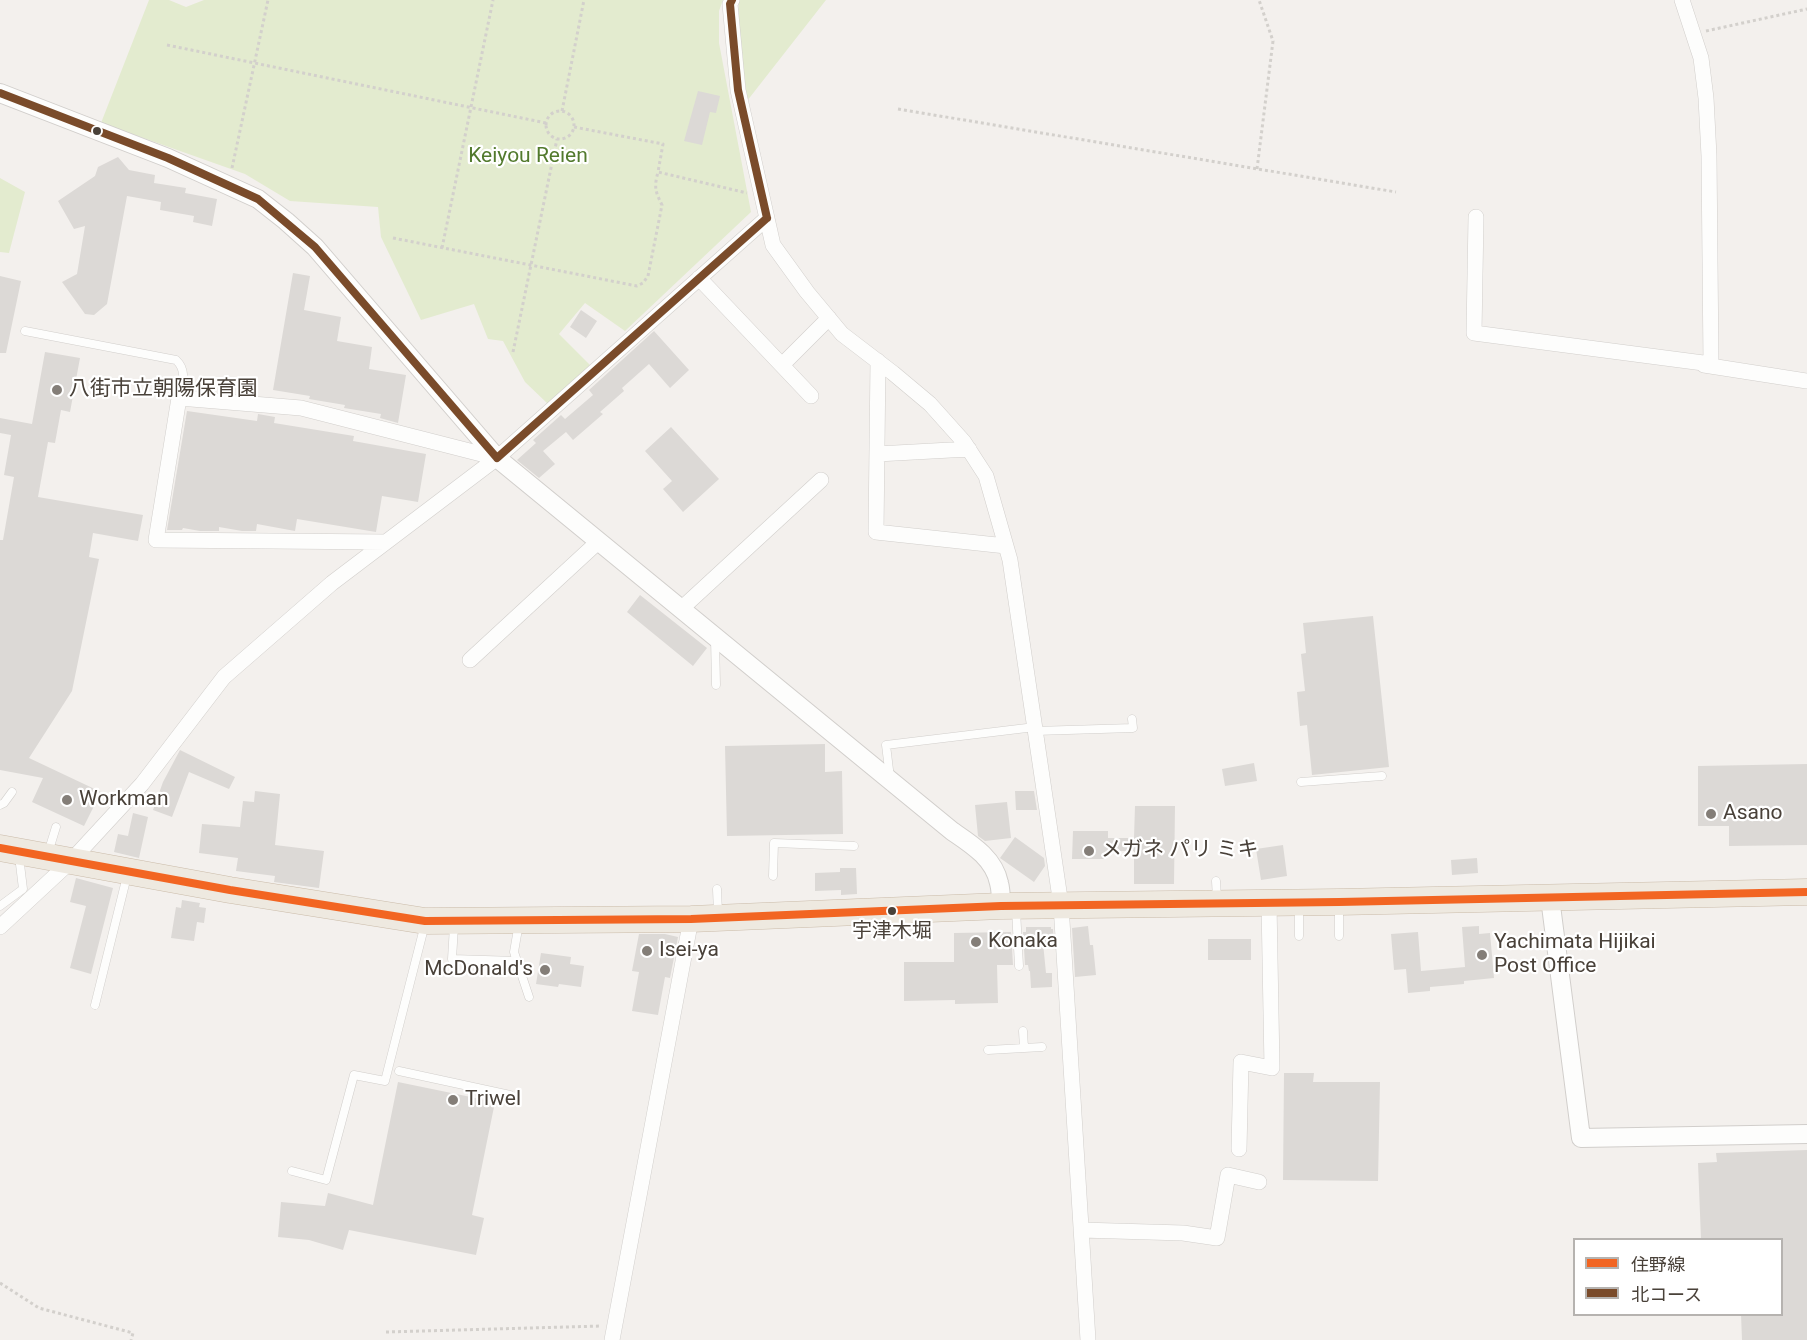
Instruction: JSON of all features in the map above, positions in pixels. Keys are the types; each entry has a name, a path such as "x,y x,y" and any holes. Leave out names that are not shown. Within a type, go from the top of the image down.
{"highway":[{"path":"9,850 338,908 425,921 718,918 1060,905 1217,893 1269,903 1396,898 1550,898 1807,892"}],"street":[{"path":"732,0 730,4 738,90 773,245 807,292 842,333 930,404 969,449 986,476 1010,560 1060,905 1088,1340"},
{"path":"1682,0 1701,58 1706,98 1709,156 1711,364"},
{"path":"0,93 168,158 258,199 315,248 497,458 978,850 993,867 1008,906"},
{"path":"1476,217 1474,333 1711,364"},
{"path":"0,927 58,860 142,784 224,677 332,583 497,458 767,218"},
{"path":"699,278 811,396"},
{"path":"782,365 829,318"},
{"path":"878,361 876,532 1006,546"},
{"path":"1711,364 1704,365 1807,381"},
{"path":"386,542 156,540 179,398 301,408 497,458"},
{"path":"877,454 969,449"},
{"path":"681,609 821,480"},
{"path":"470,660 598,541"},
{"path":"1550,898 1581,1138 1807,1134"},
{"path":"1239,1149 1241,1062 1272,1068 1269,903"},
{"path":"613,1333 691,918"},
{"path":"1081,1230 1184,1233 1217,1238 1228,1175 1259,1182"}],"lane":[{"path":"26,331 176,360 184,376 179,398"},
{"path":"715,636 716,685"},
{"path":"890,779 886,745 1035,729 1133,728 1132,719"},
{"path":"1301,782 1382,776"},
{"path":"0,805 12,792"},
{"path":"57,827 58,860"},
{"path":"773,876 774,843 854,846"},
{"path":"0,906 23,889 9,850"},
{"path":"95,1005 128,872"},
{"path":"717,889 718,918"},
{"path":"1331,900 1339,936"},
{"path":"1299,936 1331,900"},
{"path":"1008,906 1019,966"},
{"path":"292,1170 326,1180 354,1075 385,1081 425,921"},
{"path":"455,921 452,959 517,961"},
{"path":"519,921 514,952 529,997"},
{"path":"1023,1031 1024,1048"},
{"path":"988,1050 1042,1047"},
{"path":"399,1071 510,1095"}],"path":[{"path":"229,186 268,0"},
{"path":"442,248 494,0"},
{"path":"562,111 584,0"},
{"path":"1257,169 1273,41 1258,0"},
{"path":"1693,34 1807,9"},
{"path":"167,45 546,123"},
{"path":"898,109 1396,192"},
{"path":"562,111 572,117 574,127 568,136 557,139 548,133 546,123 552,113 562,111"},
{"path":"393,238 636,286 643,283 648,276 662,205 655,192 655,182 663,144 574,127"},
{"path":"513,352 557,139"},
{"path":"658,172 763,197"},
{"path":"0,1283 39,1308 133,1334 131,1340"},
{"path":"386,1332 613,1333"}],"green space":[{"name":"Keiyou Reien","path":"149,0 169,0 186,7 204,0 723,0 719,11 719,43 751,212 625,331 585,303 559,334 590,365 548,404 525,382 503,341 488,339 474,304 421,320 381,237 378,207 290,201 245,174 101,123"},
{"path":"739,0 826,0 747,101 738,17"},
{"path":"0,178 25,192 9,253 0,252"}],"building":[{"path":"698,91 720,96 716,113 710,112 702,145 684,141"},
{"path":"118,157 129,170 155,175 154,183 186,188 185,193 217,199 212,226 193,222 194,216 160,210 161,202 127,196 107,304 94,315 85,314 62,282 77,274 85,226 74,229 58,201 95,176 98,167"},
{"path":"293,273 310,276 304,310 341,317 337,341 372,347 369,369 406,375 398,423 380,418 381,414 344,408 345,405 309,399 310,396 273,390"},
{"path":"0,276 21,281 6,353 0,353"},
{"path":"581,310 597,321 586,338 570,327"},
{"path":"654,331 689,370 670,388 649,364 622,388 624,391 600,412 603,414 573,440 566,432 543,451 555,464 539,478 517,460 536,443 533,440 561,415 565,419 593,395 589,390"},
{"path":"45,352 80,358 70,412 61,410 55,443 48,442 38,497 143,515 138,541 93,533 89,557 99,559 72,691 29,758 101,792 84,826 32,802 43,778 0,770 0,540 3,540 14,477 4,475 11,435 0,433 0,418 32,424"},
{"path":"187,411 257,421 258,414 275,417 274,423 354,436 353,441 426,454 418,502 382,496 376,532 297,519 295,531 257,524 256,531 219,527 219,531 183,528 182,530 167,530"},
{"path":"671,427 719,479 683,512 663,489 672,481 645,451"},
{"path":"640,595 707,648 693,666 627,612"},
{"path":"1373,616 1389,767 1312,775 1307,725 1300,726 1297,692 1305,691 1301,654 1306,653 1303,623"},
{"path":"825,744 825,772 842,771 843,834 727,836 725,746"},
{"path":"180,750 235,777 229,789 189,772 172,817 153,810 163,782"},
{"path":"1254,763 1257,781 1225,786 1222,769"},
{"path":"1807,764 1807,845 1729,846 1729,826 1698,826 1698,766"},
{"path":"255,791 280,794 275,845 324,851 319,888 274,882 275,876 236,871 238,858 199,853 202,824 240,827 243,801 254,802"},
{"path":"1015,791 1034,791 1037,810 1016,810"},
{"path":"1007,802 1011,838 985,841 978,836 975,805"},
{"path":"1135,806 1175,806 1174,884 1134,884 1134,851 1106,851 1105,859 1072,859 1073,831 1108,831 1108,838 1134,838"},
{"path":"133,813 148,817 139,858 114,852 118,834 128,836"},
{"path":"1015,837 1044,858 1045,866 1034,882 1000,858"},
{"path":"1283,845 1287,876 1261,880 1256,849"},
{"path":"1477,858 1478,873 1452,875 1451,860"},
{"path":"840,868 856,868 857,894 841,895 841,890 815,891 815,873 840,872"},
{"path":"76,878 113,888 91,974 70,968 86,906 70,902"},
{"path":"182,900 200,903 199,907 206,908 204,923 197,922 194,941 171,938 176,907 181,908"},
{"path":"1088,926 1090,945 1093,945 1096,975 1075,977 1072,928"},
{"path":"1479,926 1479,934 1490,933 1494,978 1464,981 1464,984 1430,987 1430,991 1408,993 1406,969 1394,970 1391,934 1418,932 1421,971 1465,967 1462,927"},
{"path":"1026,927 1051,927 1053,929 1054,943 1043,943 1046,973 1052,973 1052,987 1031,988 1030,971 1028,965 1025,965 1023,932 1026,932"},
{"path":"1011,932 1013,965 997,965 998,1003 955,1004 955,1000 904,1001 904,962 954,962 954,933"},
{"path":"639,934 665,934 678,937 670,978 665,977 658,1015 632,1011 639,972 632,971"},
{"path":"1208,939 1251,939 1251,960 1208,960"},
{"path":"541,953 571,957 570,964 584,966 581,987 536,984"},
{"path":"1284,1073 1314,1073 1313,1082 1380,1082 1378,1181 1283,1180"},
{"path":"398,1082 495,1102 472,1215 484,1218 476,1255 349,1230 343,1250 309,1240 278,1237 281,1202 325,1206 328,1193 373,1205"},
{"path":"1807,1150 1807,1340 1742,1340 1741,1316 1783,1316 1783,1238 1701,1238 1698,1163 1717,1162 1716,1153"}],"transit line":[{"name":"北コース","path":"732,0 730,4 738,90 767,218"},
{"name":"北コース","path":"0,93 168,158 258,199 315,247 497,458"},
{"name":"北コース","path":"497,458 767,218"},
{"name":"住野線","path":"0,848 230,890 425,921 691,919 1001,906 1339,902 1807,892"}],"place":[{"name":"八街市立朝陽保育園","path":"57,390"},
{"name":"Workman","path":"67,800"},
{"name":"Asano","path":"1711,814"},
{"name":"メガネ パリ ミキ","path":"1089,851"},
{"name":"宇津木堀","path":"892,911"},
{"name":"Konaka","path":"976,942"},
{"name":"Isei-ya","path":"647,951"},
{"name":"Yachimata Hijikai Post Office","path":"1482,955"},
{"name":"McDonald's","path":"545,970"},
{"name":"Triwel","path":"453,1100"}]}
